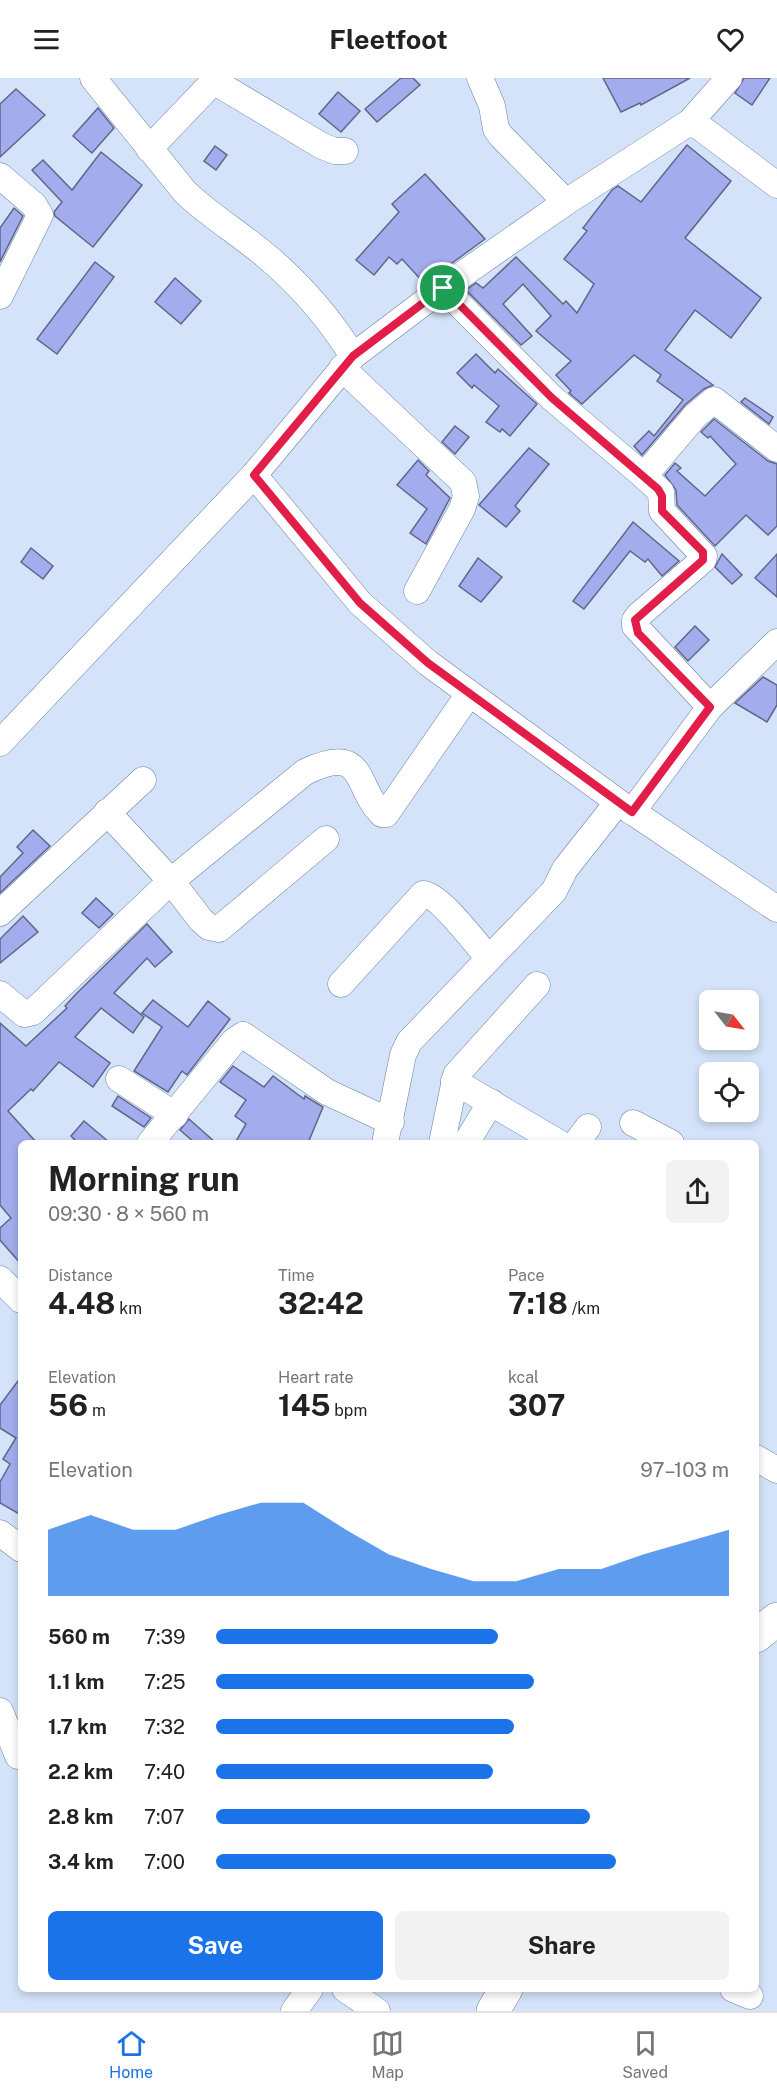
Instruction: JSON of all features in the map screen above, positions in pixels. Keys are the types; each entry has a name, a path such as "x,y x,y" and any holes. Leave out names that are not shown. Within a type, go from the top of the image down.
{"highway":[{"path":"493,2011 504,1992"}],"street":[{"path":"93,78 149,149 201,207 266,256 302,289 348,362 463,482 466,496 462,509 417,591"},
{"path":"480,78 492,106 496,129 566,202"},
{"path":"0,743 254,475 348,362 443,288 566,202 690,122 729,78"},
{"path":"149,149 216,80 322,146 335,151 345,151"},
{"path":"690,122 777,185"},
{"path":"0,176 34,205 40,215 0,296"},
{"path":"443,288 552,398 661,492 662,511 704,556 703,560 639,615 635,620 635,626 710,707"},
{"path":"644,476 706,404 714,400 777,449"},
{"path":"254,475 360,603 428,663 625,807 777,909"},
{"path":"153,1140 234,1041 243,1035 388,1132 405,1049 488,957 554,891 565,869 625,807 710,707 777,642"},
{"path":"0,994 24,1014 33,1012 171,881 305,771 319,765 343,763 354,767 362,776 375,806 382,814 386,814 469,694"},
{"path":"0,913 142,780"},
{"path":"107,812 171,881 201,920 209,927 219,929 326,839"},
{"path":"341,984 423,894 428,894 443,907 488,957"},
{"path":"443,1140 454,1081 464,1065 537,985"},
{"path":"119,1079 175,1115"},
{"path":"454,1081 555,1140"},
{"path":"468,1140 491,1102"},
{"path":"633,1123 665,1140"},
{"path":"759,1460 777,1470"},
{"path":"0,1711 18,1756"},
{"path":"294,2011 308,1992"},
{"path":"349,1992 377,2011"}],"building":[{"path":"401,78 413,78 420,85 377,122 365,109"},
{"path":"603,78 690,78 641,105 640,103 621,112"},
{"path":"744,78 770,78 752,105 735,93"},
{"path":"16,89 45,115 0,157 0,104"},
{"path":"338,92 360,111 341,132 319,114"},
{"path":"98,108 114,128 92,153 73,136"},
{"path":"687,145 731,181 685,238 761,298 731,338 695,310 665,350 713,385 704,389 685,405 642,455 634,446 649,431 654,436 683,400 657,381 661,375 634,355 582,404 569,393 571,391 556,375 571,361 536,331 551,316 523,284 503,304 532,336 521,345 466,290 476,283 483,288 516,257 563,304 566,301 577,313 594,284 564,259 587,231 583,228 612,190 618,186 641,202"},
{"path":"215,146 227,155 216,170 204,161"},
{"path":"101,152 142,185 93,247 55,216 54,212 62,202 32,170 43,160 72,190"},
{"path":"425,174 485,239 448,266 446,264 424,283 402,259 397,264 389,257 374,275 356,260 399,212 392,204"},
{"path":"14,208 23,216 0,262 0,228"},
{"path":"95,262 114,277 57,354 37,339"},
{"path":"175,278 201,301 181,324 155,302"},
{"path":"476,354 495,373 498,369 537,404 510,436 502,429 500,432 486,422 499,406 474,385 472,388 457,373"},
{"path":"745,398 773,417 769,424 741,402"},
{"path":"714,419 768,461 777,464 777,526 768,535 746,515 715,546 677,505 676,490 665,475 675,463 681,468 677,471 705,496 736,464 710,436 708,438 701,432"},
{"path":"455,426 469,437 455,454 442,442"},
{"path":"529,448 549,464 515,506 520,511 506,527 479,505"},
{"path":"418,460 429,471 426,475 450,498 426,544 410,533 427,509 397,485"},
{"path":"633,522 679,561 662,576 648,559 645,562 630,551 584,609 573,601"},
{"path":"31,548 53,566 43,579 21,562"},
{"path":"722,554 742,575 732,584 715,567"},
{"path":"777,554 777,597 755,578"},
{"path":"478,558 502,577 481,602 459,586"},
{"path":"695,626 709,640 688,661 675,647"},
{"path":"763,677 777,685 777,705 767,722 735,703"},
{"path":"33,830 50,846 0,893 0,877 23,853 17,847"},
{"path":"96,898 113,914 99,928 82,913"},
{"path":"23,916 38,932 0,963 0,939"},
{"path":"147,924 172,952 155,967 147,958 114,993 144,1017 133,1033 101,1008 75,1037 110,1063 93,1087 59,1062 33,1091 31,1089 8,1111 34,1140 18,1140 18,1261 0,1240 0,1228 11,1218 0,1205 0,1023 26,1046 67,1008 65,1006"},
{"path":"153,1000 188,1027 208,1001 230,1019 187,1075 182,1071 168,1092 134,1071 162,1027 142,1013"},
{"path":"233,1066 264,1087 273,1076 304,1099 305,1096 323,1107 309,1140 237,1140 246,1124 235,1116 246,1100 220,1082"},
{"path":"118,1096 151,1118 144,1127 112,1106"},
{"path":"189,1119 213,1140 192,1140 180,1130"},
{"path":"84,1121 106,1140 75,1140 71,1136"},
{"path":"18,1381 18,1513 0,1503 0,1482 10,1464 3,1459 16,1438 0,1428 0,1405"}],"route":[{"path":"443,288 552,398 661,492 660,508 662,511 703,552 703,560 635,620 638,633 710,707 632,812 428,663 360,603 254,475 353,356 443,288"}]}
